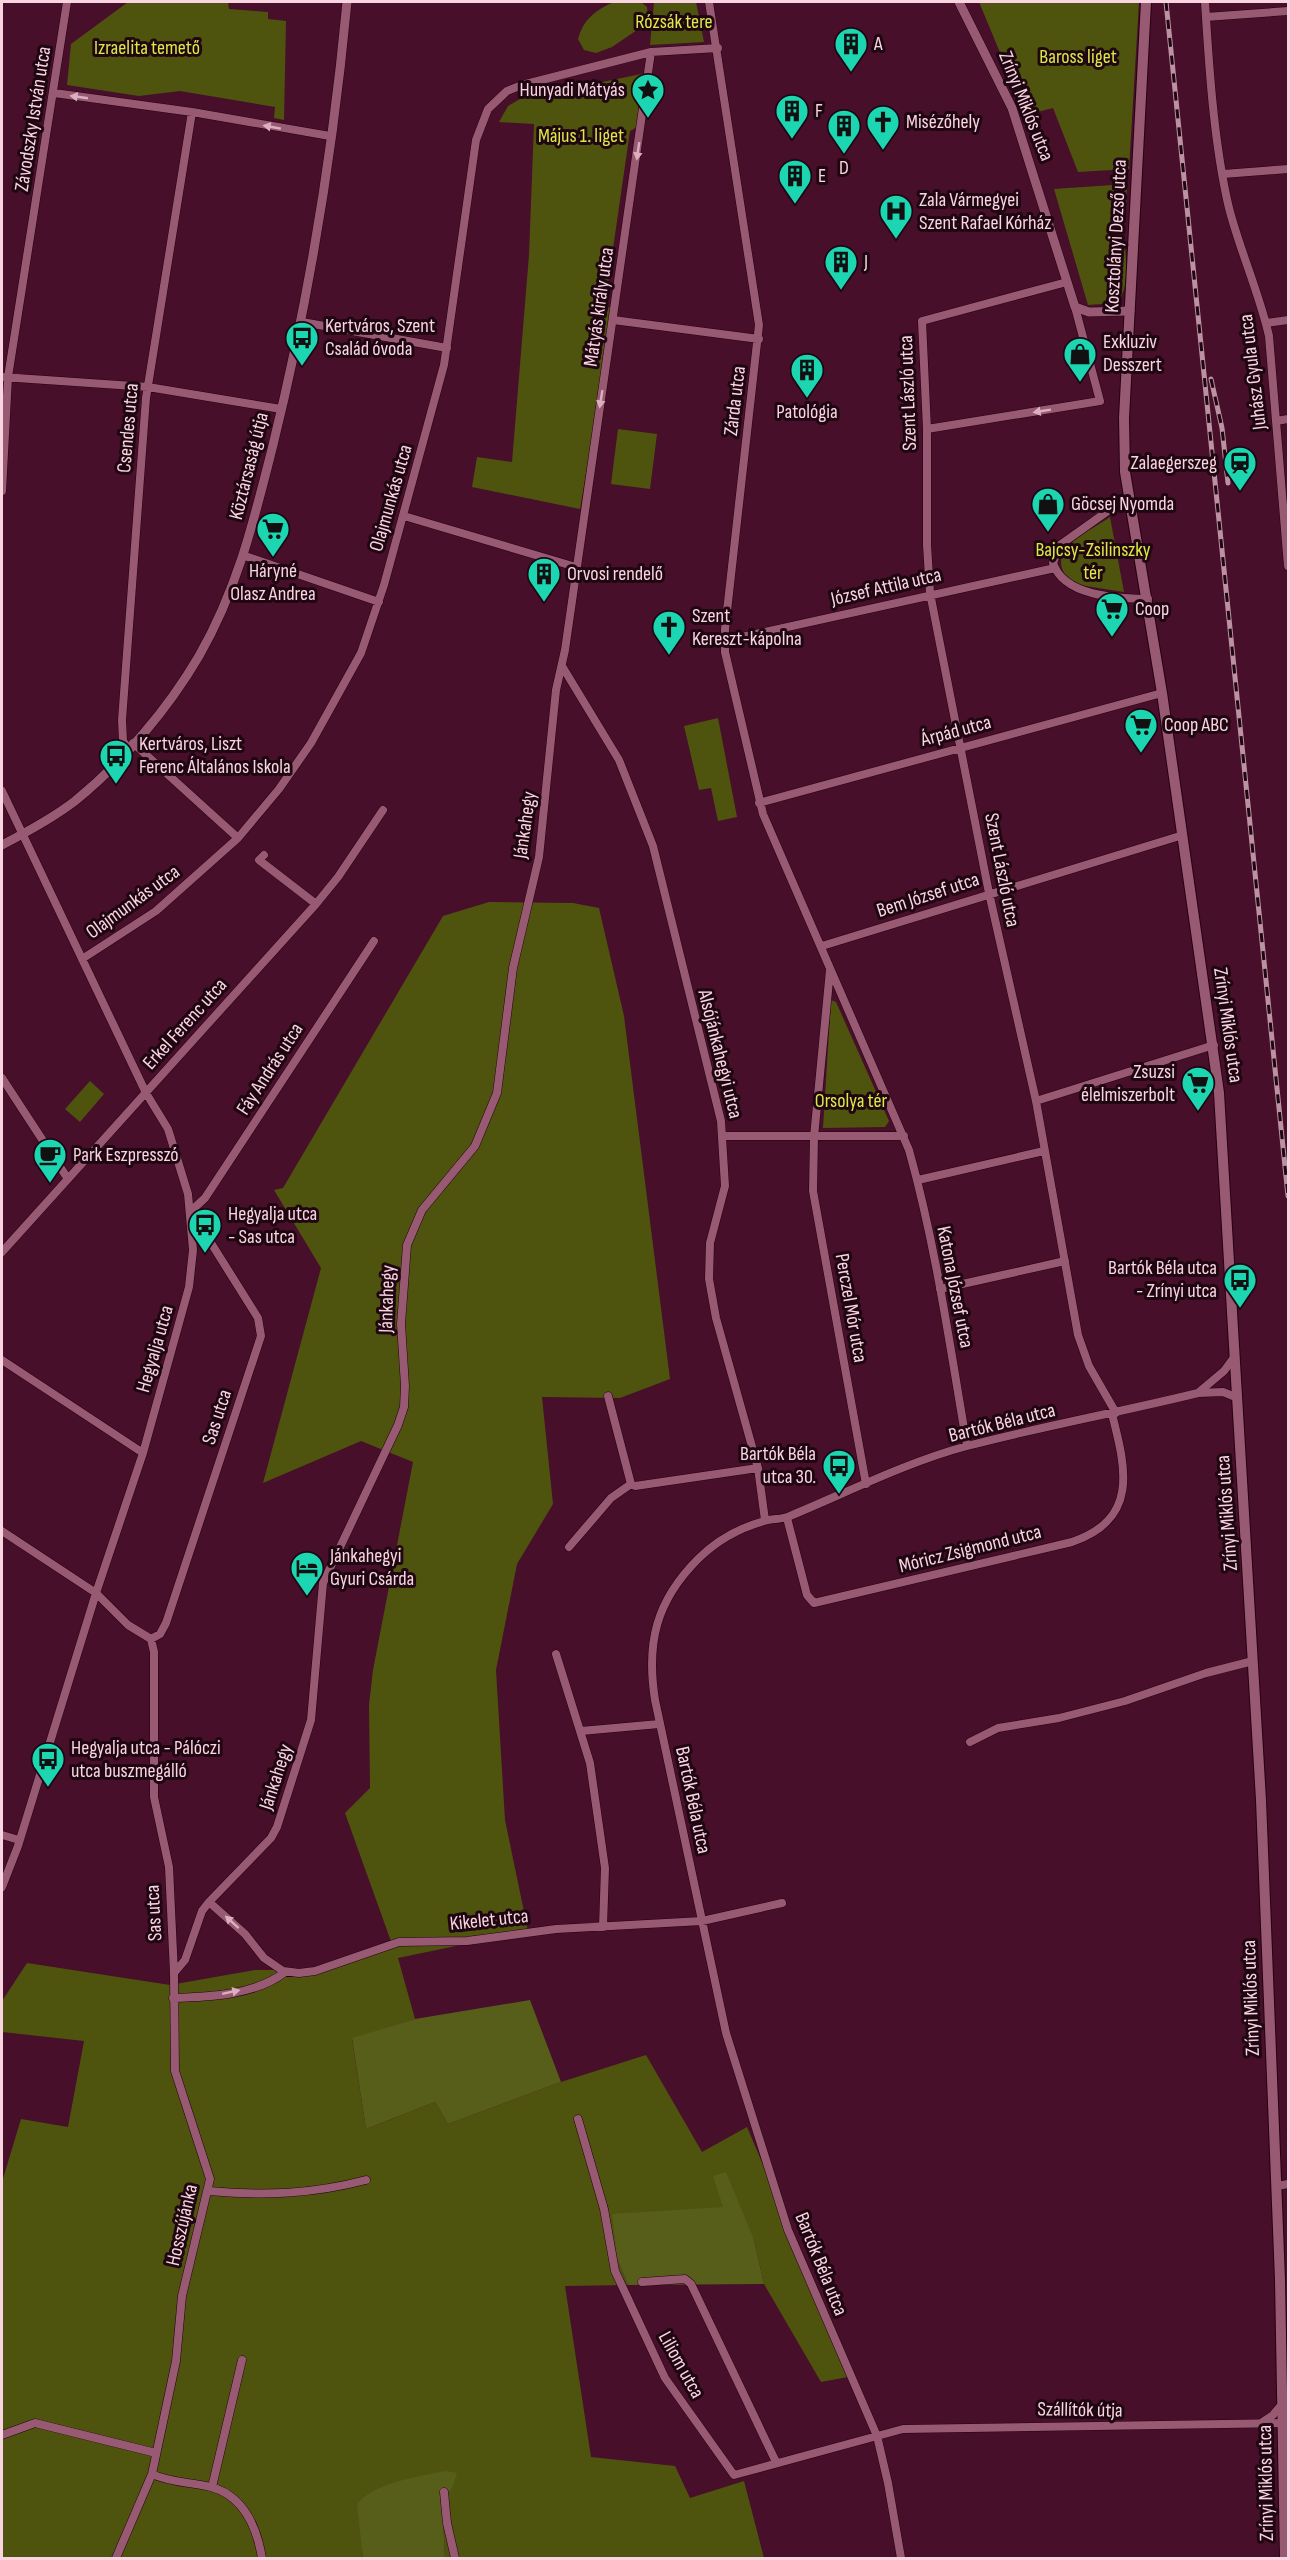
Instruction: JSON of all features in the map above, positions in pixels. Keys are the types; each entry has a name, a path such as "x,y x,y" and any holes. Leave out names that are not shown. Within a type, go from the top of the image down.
{"main road":[{"name":"Kosztolányi Dezső utca","path":"1125,472 1124,418 1146,2"},
{"name":"Zrínyi Miklós utca","path":"1125,472 1148,599 1214,1045 1253,1661 1277,2186 1284,2423 1285,2559"}],"street":[{"name":"Závodszky István utca","path":"2,491 5,377 54,93 67,2"},
{"name":"Köztársaság útja","path":"2,845 22,835 73,802 130,746 163,707 199,657 229,597 245,556 302,322 330,136 347,2"},
{"name":"Zárda utca","path":"710,2 756,288 759,339 724,641 759,802 822,946"},
{"name":"Zrínyi Miklós utca","path":"927,429 1100,401 1075,307 1012,108 959,2"},
{"name":"Juhász Gyula utca","path":"1205,2 1222,174 1230,212 1266,323 1286,518 1288,566"},
{"path":"1206,17 1288,11"},
{"path":"651,52 718,48"},
{"name":"Mátyás király utca","path":"562,666 614,320 651,52"},
{"name":"Olajmunkás utca","path":"82,959 156,911 238,838 279,789 327,718 361,653 379,603 404,516 447,348 476,140 488,109 507,91 522,85 651,52"},
{"path":"54,93 192,112 330,136"},
{"name":"Csendes utca","path":"130,746 123,741 122,720 148,387 192,112"},
{"path":"1222,174 1288,169"},
{"name":"Szent László utca","path":"1067,282 922,321 927,429 927,544 930,593 989,892 1036,1101 1085,1358 1114,1413"},
{"path":"1075,307 1089,312 1130,311"},
{"path":"614,320 759,339"},
{"path":"1266,323 1288,320"},
{"path":"302,322 447,348"},
{"path":"5,377 148,387 281,409"},
{"path":"1276,421 1288,418"},
{"path":"1129,496 1060,545 1055,554 1055,568 1064,580 1081,589 1129,598 1148,599"},
{"path":"404,516 576,567"},
{"path":"245,556 379,603"},
{"name":"József Attila utca","path":"724,641 930,593 1055,568"},
{"name":"Jánkahegy","path":"209,1902 271,1838 277,1827 311,1720 323,1583 398,1425 404,1407 401,1324 407,1245 422,1210 475,1146 497,1093 510,986 539,857 558,680 562,666"},
{"name":"Alsójánkahegyi utca","path":"562,666 619,760 653,846 723,1136 725,1186 710,1243 709,1279 716,1318 758,1468 765,1520"},
{"name":"Árpád utca","path":"759,802 1162,693"},
{"path":"130,746 238,838"},
{"path":"2,790 22,835"},
{"name":"Erkel Ferenc utca","path":"2,1252 316,904 383,810"},
{"name":"Hegyalja utca","path":"2,1887 143,1453 189,1287 193,1250 191,1211 168,1129 146,1094 22,835"},
{"name":"Bem József utca","path":"822,946 989,892 1183,835"},
{"path":"264,855 259,860 316,904"},
{"name":"Fáy András utca","path":"191,1211 205,1198 374,941"},
{"path":"723,1136 904,1136 822,946"},
{"path":"814,1137 831,969"},
{"path":"1036,1101 1214,1045"},
{"path":"2,1078 68,1179"},
{"name":"Katona József utca","path":"904,1136 918,1180 940,1289 967,1446"},
{"name":"Perczel Mór utca","path":"814,1137 813,1178 816,1207 866,1484"},
{"path":"918,1180 1044,1151"},
{"name":"Sas utca","path":"174,1972 169,1867 154,1797 154,1652 151,1638 160,1634 166,1623 261,1336 258,1318 191,1211"},
{"path":"940,1289 1065,1261"},
{"path":"1197,1393 1224,1371 1235,1355"},
{"path":"2,1360 143,1453"},
{"path":"1197,1393 1222,1392 1238,1398"},
{"name":"Bartók Béla utca","path":"901,2559 877,2436 788,2230 726,2033 659,1724 650,1660 654,1628 663,1607 683,1576 707,1551 737,1531 765,1520 787,1518 866,1484 967,1446 1197,1393"},
{"path":"608,1396 627,1480 635,1486 758,1468"},
{"name":"Móricz Zsigmond utca","path":"787,1518 807,1595 814,1603 1072,1542 1092,1534 1107,1524 1120,1500 1124,1470 1114,1413"},
{"path":"569,1547 611,1498 631,1484"},
{"path":"2,1531 96,1593 128,1625 151,1638"},
{"path":"556,1654 590,1763 605,1868 603,1927"},
{"path":"970,1742 998,1728 1059,1718 1125,1701 1215,1670 1253,1661"},
{"path":"581,1731 659,1724"},
{"path":"2,1835 19,1840"},
{"path":"209,1902 245,1934 264,1958 285,1972"},
{"name":"Hosszújánka","path":"116,2559 152,2474 176,2361 182,2296 209,2191 208,2167 175,2071 173,1998 174,1972 184,1960 202,1911 209,1902"},
{"name":"Kikelet utca","path":"173,1998 221,1995 246,1989 268,1983 285,1972 315,1971 399,1942 467,1941 556,1929 666,1921 702,1922 782,1903"},
{"name":"Liliom utca","path":"578,2119 604,2209 615,2271 665,2378 734,2475 877,2436"},
{"path":"209,2191 253,2196 294,2194 330,2189 366,2180"},
{"path":"1277,2186 1288,2184"},
{"path":"642,2282 686,2279 691,2284 776,2462"},
{"path":"212,2487 242,2360"},
{"path":"1259,2424 1273,2415 1283,2402"},
{"path":"2,2435 35,2423 156,2453"},
{"name":"Szállítók útja","path":"877,2436 903,2428 1284,2423"},
{"path":"152,2474 212,2487 230,2495 243,2508 253,2526 262,2559"},
{"path":"444,2492 447,2523 455,2559"}],"green space":[{"name":"Izraelita temető","path":"128,2 228,2 229,9 268,12 268,19 286,21 284,120 274,118 275,107 180,91 139,96 67,85 71,44"},
{"path":"614,2 641,2 647,7 648,18 640,28 612,47 596,53 584,50 578,39 583,26 601,8"},
{"name":"Rózsák tere","path":"654,2 696,2 704,42 650,45"},
{"name":"Baross liget","path":"979,2 1139,2 1129,169 1078,172 1053,108 1026,115"},
{"name":"Május 1. liget","path":"646,73 639,126 630,131 604,311 615,303 580,509 472,487 477,457 512,462 529,255 534,124 499,122 508,106 520,99"},
{"path":"1127,184 1126,214 1121,216 1126,261 1122,295 1117,303 1088,305 1054,189"},
{"path":"618,429 657,434 650,489 611,484"},
{"name":"Bajcsy-Zsilinszky tér","path":"1110,517 1124,592 1073,584 1064,573 1061,562 1063,553 1079,537"},
{"path":"718,718 737,817 718,821 711,788 699,790 684,726"},
{"path":"489,902 573,903 599,908 624,1016 670,1379 620,1398 542,1397 553,1504 517,1564 496,1670 505,1820 528,1931 398,1958 415,2019 352,2039 366,2129 435,2102 448,2124 561,2082 646,2055 702,2152 747,2127 853,2376 821,2382 764,2284 754,2240 723,2207 617,2258 628,2285 565,2286 591,2457 675,2466 690,2498 744,2481 764,2558 445,2558 442,2499 362,2543 363,2558 2,2558 2,2182 21,2119 68,2127 84,2041 2,2032 2,2001 27,1963 170,1985 255,1970 313,1970 393,1947 345,1813 370,1788 369,1705 373,1670 413,1462 361,1441 263,1483 321,1268 274,1190 283,1188 443,916"},
{"name":"Orsolya tér","path":"831,1000 836,1002 889,1121 885,1127 823,1128"},
{"path":"90,1081 104,1094 80,1122 65,1109"},
{"path":"530,2000 561,2082 448,2124 435,2102 366,2129 352,2038 415,2019"},
{"path":"726,2172 754,2240 764,2284 628,2285 617,2258 612,2214 723,2207 713,2176"},
{"path":"445,2471 457,2473 452,2488 442,2499 445,2558 363,2558 357,2504 375,2490 386,2485"}],"railway":[{"path":"1166,2 1288,1196"},
{"path":"1211,379 1222,428 1228,483"}],"place":[{"name":"A","path":"851,73"},
{"name":"Hunyadi Mátyás","path":"648,119"},
{"name":"F","path":"792,140"},
{"name":"Misézőhely","path":"883,151"},
{"name":"D","path":"844,155"},
{"name":"E","path":"795,205"},
{"name":"Zala Vármegyei Szent Rafael Kórház","path":"896,240"},
{"name":"J","path":"841,291"},
{"name":"Kertváros, Szent Család óvoda","path":"302,367"},
{"name":"Exkluziv Desszert","path":"1080,383"},
{"name":"Patológia","path":"807,399"},
{"name":"Zalaegerszeg","path":"1240,492"},
{"name":"Göcsej Nyomda","path":"1048,533"},
{"name":"Háryné Olasz Andrea","path":"273,558"},
{"name":"Orvosi rendelő","path":"544,603"},
{"name":"Coop","path":"1112,638"},
{"name":"Szent Kereszt-kápolna","path":"669,656"},
{"name":"Coop ABC","path":"1141,754"},
{"name":"Kertváros, Liszt Ferenc Általános Iskola","path":"116,785"},
{"name":"Zsuzsi élelmiszerbolt","path":"1198,1112"},
{"name":"Park Eszpresszó","path":"50,1184"},
{"name":"Hegyalja utca - Sas utca","path":"205,1254"},
{"name":"Bartók Béla utca - Zrínyi utca","path":"1240,1309"},
{"name":"Bartók Béla utca 30.","path":"839,1495"},
{"name":"Jánkahegyi Gyuri Csárda","path":"307,1597"},
{"name":"Hegyalja utca - Pálóczi utca buszmegálló","path":"48,1788"}]}
